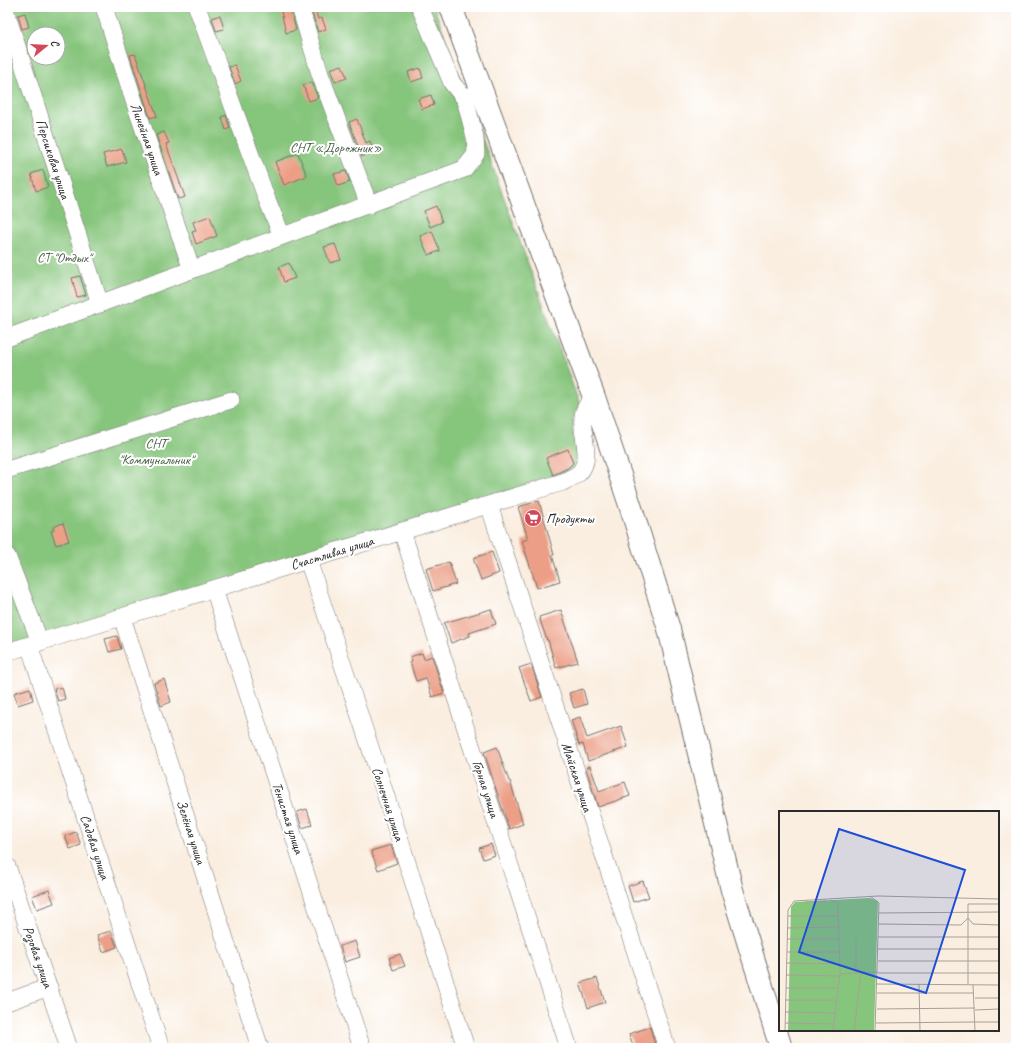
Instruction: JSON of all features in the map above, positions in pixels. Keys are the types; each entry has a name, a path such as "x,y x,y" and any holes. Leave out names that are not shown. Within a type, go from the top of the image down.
{"main road":[{"path":"451,7 474,94 594,398 669,629 732,890 781,1048"}],"street":[{"name":"Линейная улица","path":"104,7 134,102 192,270"},
{"path":"197,7 282,236"},
{"path":"300,7 320,74 369,205"},
{"path":"8,334 100,304 464,169 476,154 474,94 452,83 420,7"},
{"name":"Персиковая улица","path":"7,15 100,304"},
{"name":"Счастливая улица","path":"7,652 563,482 578,474 583,467 586,457 583,418 586,407 594,398"},
{"path":"7,470 231,400"},
{"name":"Майская улица","path":"489,505 668,1048"},
{"name":"Горная улица","path":"402,531 569,1048"},
{"name":"Садовая улица","path":"7,556 161,1048"},
{"name":"Солнечная улица","path":"308,560 375,761 466,1048"},
{"name":"Тенистая улица","path":"214,589 362,1048"},
{"name":"Зелёная улица","path":"122,617 260,1048"},
{"name":"Розовая улица","path":"7,866 69,1048"},
{"path":"7,1002 49,987"}],"green space":[{"path":"7,7 434,7 580,405 573,418 573,437 581,456 578,468 40,642 7,556"},
{"path":"7,567 35,640 7,647"}],"building":[{"path":"280,7 290,7 296,30 286,33"},
{"path":"310,7 314,7 318,19 322,18 326,29 318,32"},
{"path":"25,13 29,26 22,29 18,15"},
{"path":"220,15 224,29 216,31 212,18"},
{"path":"135,54 157,116 150,118 130,55"},
{"path":"235,65 241,81 235,84 229,67"},
{"path":"342,65 347,78 335,82 330,69"},
{"path":"420,68 423,78 411,82 408,72"},
{"path":"312,82 318,98 309,101 303,85"},
{"path":"431,95 434,105 422,109 418,99"},
{"path":"226,115 230,128 226,130 222,117"},
{"path":"357,119 366,143 370,141 374,151 362,157 349,122"},
{"path":"164,132 169,143 166,144 185,197 178,199 156,135"},
{"path":"122,149 126,162 107,167 103,154"},
{"path":"298,153 307,176 284,185 275,162"},
{"path":"43,170 48,187 36,191 31,174"},
{"path":"346,171 350,182 338,186 334,174"},
{"path":"436,206 442,222 430,227 424,211"},
{"path":"210,216 217,236 196,244 192,232 196,231 193,222"},
{"path":"432,231 440,251 428,255 420,236"},
{"path":"335,244 341,260 330,263 324,247"},
{"path":"289,263 295,278 284,282 279,267"},
{"path":"80,276 86,295 77,297 72,278"},
{"path":"568,449 573,463 568,468 553,475 546,458"},
{"path":"539,501 560,581 537,588 522,541 528,539 518,507"},
{"path":"63,523 69,541 56,545 51,531 54,530 53,527"},
{"path":"492,552 499,573 481,580 473,558"},
{"path":"449,562 456,584 433,591 426,569"},
{"path":"491,609 496,624 469,633 470,636 451,643 444,623"},
{"path":"561,610 578,662 556,668 548,640 539,617"},
{"path":"117,636 121,649 109,652 105,639"},
{"path":"422,653 424,659 432,656 444,693 432,697 426,678 416,681 410,662 412,662 410,657"},
{"path":"531,664 542,697 531,701 519,668"},
{"path":"164,679 171,702 161,706 154,683"},
{"path":"62,687 65,699 58,701 54,689"},
{"path":"30,688 33,700 18,705 14,693"},
{"path":"583,689 587,704 574,708 569,693"},
{"path":"580,717 587,738 621,726 628,747 588,761 583,744 579,745 571,720"},
{"path":"497,747 510,781 523,824 509,829 484,752"},
{"path":"590,766 599,791 625,782 630,796 598,807 586,768"},
{"path":"307,809 312,825 302,828 297,812"},
{"path":"76,832 81,845 70,849 65,836"},
{"path":"491,844 495,855 483,859 479,848"},
{"path":"391,845 397,863 378,870 371,851"},
{"path":"643,881 649,897 633,902 628,886"},
{"path":"49,890 54,903 37,909 32,896"},
{"path":"111,931 117,947 103,952 97,935"},
{"path":"355,941 360,957 345,962 340,946"},
{"path":"400,954 405,966 393,970 389,958"},
{"path":"597,978 605,1002 588,1008 580,983"},
{"path":"650,1027 656,1048 634,1048 629,1034"}],"place":[{"name":"Продукты","path":"533,518"}],"park label":[{"name":"СНТ «Дорожник»","path":"336,147"},
{"name":"СТ \"Отдых\"","path":"64,257"},
{"name":"СНТ \"Коммунальник\"","path":"156,452"}]}
